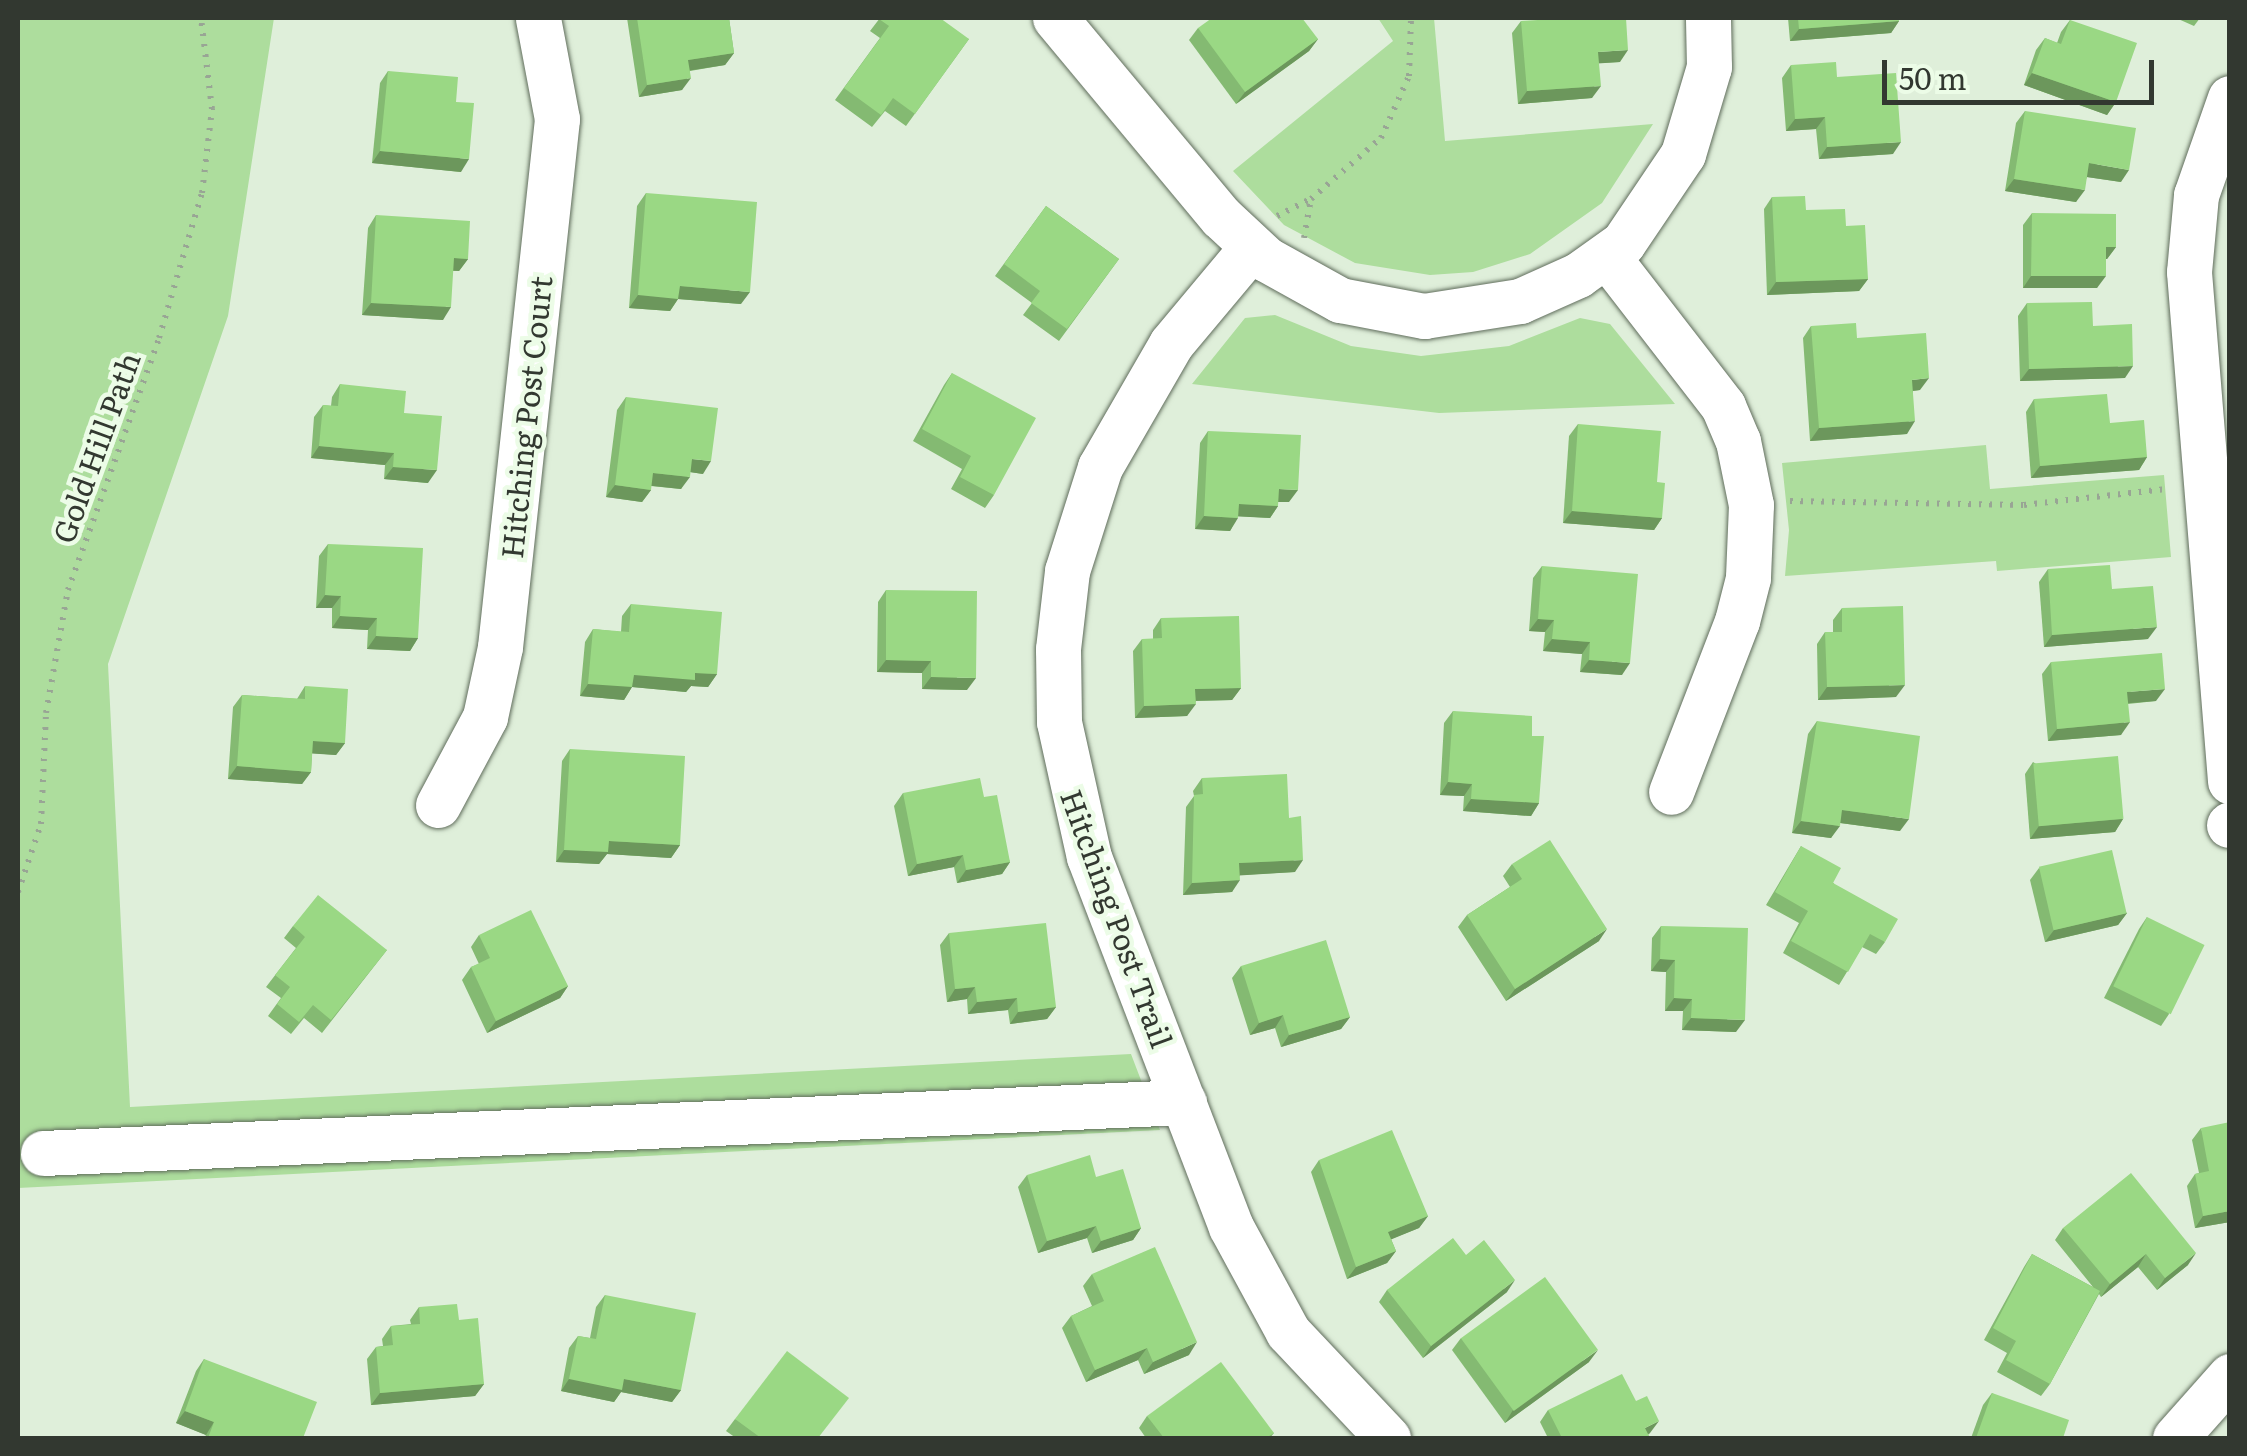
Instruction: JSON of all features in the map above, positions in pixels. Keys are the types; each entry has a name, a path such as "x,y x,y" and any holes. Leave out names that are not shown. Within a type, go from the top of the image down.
{"street":[{"name":"Hitching Post Court","path":"438,805 486,716 500,646 557,119 538,18"},
{"path":"1055,18 1262,234 1340,300 1424,316 1520,301 1607,256 1634,230 1684,154 1709,67 1708,18"},
{"path":"2230,98 2196,195 2189,272 2230,781"},
{"name":"Hitching Post Trail","path":"1262,234 1171,344 1119,426 1076,534 1058,649 1059,722 1079,827 1232,1227 1272,1308 1308,1357 1388,1438"},
{"path":"1607,256 1722,406 1738,441 1751,505 1748,578 1737,621 1671,792"},
{"path":"43,1153 1184,1102"},
{"path":"2175,1438 2230,1376"}],"path":[{"name":"Gold Hill Path","path":"18,892 41,824 46,713 68,590 159,338 202,193 212,109 201,18"},
{"path":"1262,234 1371,149 1398,110 1412,60 1411,18"},
{"path":"1302,244 1311,199"},
{"path":"1784,502 2024,505 2172,488"}],"green space":[{"path":"18,18 274,18 228,316 108,664 130,1107 1131,1054 1160,1130 18,1188"},
{"path":"1378,18 1434,18 1445,141 1653,124 1602,203 1530,254 1473,272 1430,275 1355,263 1284,225 1233,171 1393,41"},
{"path":"1275,315 1351,346 1421,356 1509,346 1580,318 1610,324 1675,404 1439,413 1192,384 1245,318"},
{"path":"1986,445 1990,489 2164,475 2171,557 1997,571 1996,561 1785,576 1789,530 1782,463"}],"building":[{"path":"637,18 729,18 734,53 688,60 691,78 647,85"},
{"path":"880,18 940,18 969,39 915,114 893,98 881,115 844,88 889,26"},
{"path":"1212,18 1302,18 1318,39 1245,92 1198,28"},
{"path":"1626,18 1628,50 1598,52 1601,86 1527,91 1521,21"},
{"path":"1798,18 1899,18 1899,21 1799,29"},
{"path":"2070,20 2137,43 2116,102 2032,73 2045,38 2061,44"},
{"path":"1836,62 1837,77 1896,73 1901,142 1827,147 1825,117 1795,119 1791,65"},
{"path":"388,71 458,77 456,102 474,103 469,159 380,151"},
{"path":"2025,111 2136,128 2129,170 2089,163 2085,190 2014,179"},
{"path":"646,193 757,202 750,292 680,286 678,299 638,295"},
{"path":"1805,196 1806,210 1845,209 1846,226 1865,225 1868,279 1776,282 1772,197"},
{"path":"1046,206 1119,259 1067,329 1031,303 1040,291 1004,264"},
{"path":"2032,213 2116,214 2116,247 2106,247 2106,276 2031,276"},
{"path":"376,215 470,221 468,259 454,258 451,307 371,303"},
{"path":"2092,302 2093,326 2132,324 2133,366 2029,369 2027,303"},
{"path":"1856,323 1857,338 1926,333 1929,378 1912,380 1915,421 1819,428 1811,326"},
{"path":"952,373 1036,418 994,495 960,477 971,456 922,429"},
{"path":"340,384 406,391 404,413 442,416 437,470 393,467 394,453 319,446 323,405 338,406"},
{"path":"2107,394 2110,423 2144,420 2147,457 2040,466 2034,399"},
{"path":"626,397 718,408 711,461 692,459 690,477 653,473 651,490 615,485"},
{"path":"1578,424 1661,431 1657,482 1665,483 1662,518 1572,511"},
{"path":"1208,431 1301,435 1298,490 1279,489 1278,506 1239,504 1238,518 1204,516"},
{"path":"328,544 423,548 418,638 376,636 377,618 340,616 341,596 325,595"},
{"path":"2110,565 2112,589 2153,586 2157,627 2052,635 2048,569"},
{"path":"1542,566 1638,574 1630,663 1589,660 1590,642 1552,639 1554,620 1538,619"},
{"path":"886,590 977,591 976,678 931,677 931,661 886,660"},
{"path":"631,604 722,612 717,674 695,673 695,680 634,675 632,687 588,684 593,629 629,632"},
{"path":"1903,606 1905,685 1827,687 1825,632 1842,632 1842,608"},
{"path":"1239,616 1241,688 1195,689 1196,704 1144,706 1142,639 1162,638 1161,618"},
{"path":"2162,653 2165,689 2127,692 2130,722 2057,729 2051,662"},
{"path":"305,686 348,689 345,743 313,741 311,772 237,766 242,695 305,699"},
{"path":"1453,711 1532,716 1532,736 1544,736 1539,803 1471,799 1472,784 1448,782"},
{"path":"1817,721 1920,736 1909,819 1842,810 1840,826 1801,821"},
{"path":"570,749 685,756 680,845 609,841 608,852 564,850"},
{"path":"2118,756 2123,819 2039,826 2033,763"},
{"path":"1287,774 1289,818 1301,816 1303,860 1239,863 1240,880 1192,883 1194,795 1203,794 1202,778"},
{"path":"980,778 984,797 997,795 1010,862 966,870 963,855 917,864 903,793"},
{"path":"1550,840 1607,929 1515,989 1467,915 1522,879 1512,864"},
{"path":"1801,846 1841,868 1833,883 1898,919 1885,942 1870,934 1848,972 1791,941 1808,911 1775,892"},
{"path":"2112,850 2127,913 2054,930 2039,867"},
{"path":"318,895 387,950 331,1020 313,1005 299,1022 277,1004 290,987 275,975 305,937 293,926"},
{"path":"531,910 568,986 496,1021 471,967 490,958 479,935"},
{"path":"2147,917 2205,945 2171,1014 2113,986"},
{"path":"1046,923 1056,1007 1018,1012 1017,998 977,1002 975,987 955,989 949,933"},
{"path":"1661,926 1748,928 1745,1020 1691,1018 1692,999 1674,998 1675,960 1660,959"},
{"path":"1326,940 1350,1017 1289,1035 1283,1015 1259,1023 1241,966"},
{"path":"2230,1122 2230,1211 2203,1216 2195,1174 2209,1171 2201,1128"},
{"path":"1392,1130 1428,1216 1388,1232 1396,1251 1356,1267 1319,1160"},
{"path":"1090,1155 1096,1177 1123,1169 1141,1228 1101,1241 1096,1226 1047,1241 1027,1175"},
{"path":"2131,1173 2196,1253 2165,1278 2146,1254 2110,1284 2063,1228"},
{"path":"1453,1238 1466,1255 1484,1240 1515,1280 1431,1346 1387,1290"},
{"path":"1155,1247 1197,1342 1153,1362 1147,1348 1095,1370 1071,1316 1104,1301 1092,1274"},
{"path":"2032,1254 2100,1291 2050,1384 2006,1360 2016,1341 1993,1328"},
{"path":"1545,1277 1598,1350 1514,1411 1461,1338"},
{"path":"605,1295 696,1313 681,1390 624,1379 622,1390 569,1379 578,1336 596,1339"},
{"path":"457,1304 459,1320 478,1318 484,1384 380,1393 376,1347 393,1345 391,1326 420,1324 419,1307"},
{"path":"787,1351 849,1398 818,1438 761,1438 735,1419"},
{"path":"204,1359 317,1402 303,1438 208,1438 214,1422 185,1411"},
{"path":"1221,1362 1274,1433 1266,1438 1164,1438 1147,1416"},
{"path":"1622,1374 1636,1401 1647,1396 1659,1421 1645,1428 1650,1438 1562,1438 1548,1410"},
{"path":"1992,1393 2069,1420 2063,1438 1976,1438"}]}
